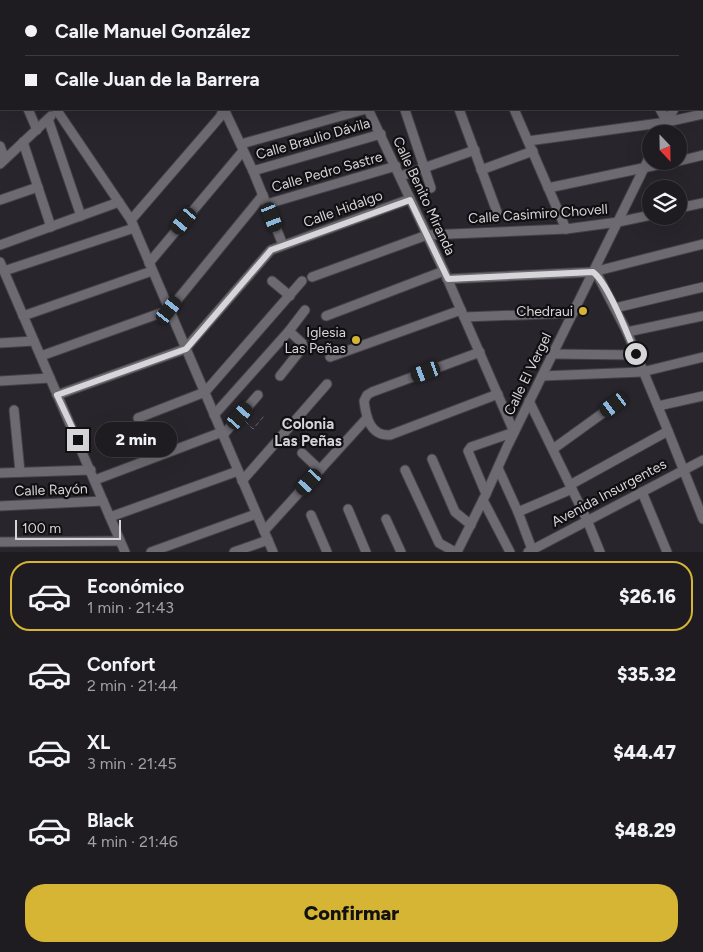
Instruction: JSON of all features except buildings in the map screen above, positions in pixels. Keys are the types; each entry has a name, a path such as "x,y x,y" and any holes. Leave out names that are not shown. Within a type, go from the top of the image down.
{"street":[{"path":"28,110 37,130"},
{"path":"3,161 56,110"},
{"path":"58,110 132,224 273,552"},
{"path":"224,110 253,171 283,245"},
{"path":"4,271 132,224 220,117 224,110"},
{"path":"23,316 151,267 242,147 364,110"},
{"name":"Calle Benito Miranda","path":"368,110 401,176 514,432"},
{"path":"405,110 431,188"},
{"path":"459,110 497,212"},
{"path":"514,110 566,229"},
{"path":"661,110 667,122"},
{"path":"666,125 673,110"},
{"path":"528,141 667,122 703,114"},
{"path":"48,119 81,216"},
{"name":"Calle Braulio Dávila","path":"253,171 381,134"},
{"path":"23,142 51,227"},
{"path":"0,146 3,161"},
{"path":"401,176 475,150"},
{"path":"481,170 533,151"},
{"path":"688,158 703,155"},
{"name":"Calle Pedro Sastre","path":"265,199 396,166"},
{"path":"548,188 642,169"},
{"name":"Calle El Vergel","path":"456,552 485,497 514,432 644,170"},
{"path":"0,200 38,186"},
{"path":"41,356 169,310 265,199"},
{"name":"Calle Hidalgo","path":"186,349 271,250 410,200"},
{"path":"0,245 119,202"},
{"path":"687,206 703,203"},
{"name":"Calle Casimiro Chovell","path":"312,277 427,236 566,229 642,217"},
{"path":"326,316 446,275 593,272 703,244"},
{"path":"0,262 125,552"},
{"path":"593,272 598,276 627,332 703,520"},
{"path":"272,281 290,296"},
{"path":"138,418 205,392 302,281"},
{"path":"615,308 703,287"},
{"path":"214,415 306,310"},
{"path":"330,357 462,313 573,313"},
{"path":"627,332 703,316"},
{"path":"280,376 303,347 302,343 289,331"},
{"path":"0,343 34,341"},
{"path":"57,395 186,349"},
{"path":"480,352 372,392 364,400 366,418 376,432 382,435 390,435 498,394"},
{"path":"554,354 636,354"},
{"path":"542,376 642,372 703,357"},
{"path":"0,381 50,378"},
{"path":"242,480 327,384"},
{"path":"95,480 222,434 258,395"},
{"path":"658,406 703,396"},
{"path":"530,401 587,520 600,552"},
{"path":"553,450 614,405"},
{"path":"14,410 20,472"},
{"path":"234,552 266,536 366,418"},
{"path":"518,512 571,487 668,431"},
{"path":"510,552 485,497 468,450 470,447 514,432"},
{"path":"302,452 320,470"},
{"path":"432,459 455,512 471,525"},
{"name":"Avenida Insurgentes","path":"531,551 703,460"},
{"path":"498,468 518,512 531,551"},
{"path":"0,473 91,470"},
{"path":"405,470 439,543 456,552"},
{"path":"110,517 238,471"},
{"path":"642,492 667,552"},
{"name":"Calle Rayón","path":"0,506 103,501"},
{"path":"348,510 366,552"},
{"path":"151,552 256,514"},
{"path":"312,516 327,552"},
{"path":"386,519 401,552"},
{"path":"0,542 120,541"}],"path":[{"path":"240,416 253,428 264,416"}],"place":[{"name":"Chedraui","path":"583,311"},
{"name":"Iglesia Las Peñas","path":"356,340"}],"district":[{"name":"Colonia Las Peñas","path":"308,432"}],"route":[{"path":"78,440 57,395 186,349 271,250 410,200 448,279 593,272 598,276 615,308 636,354"}]}
